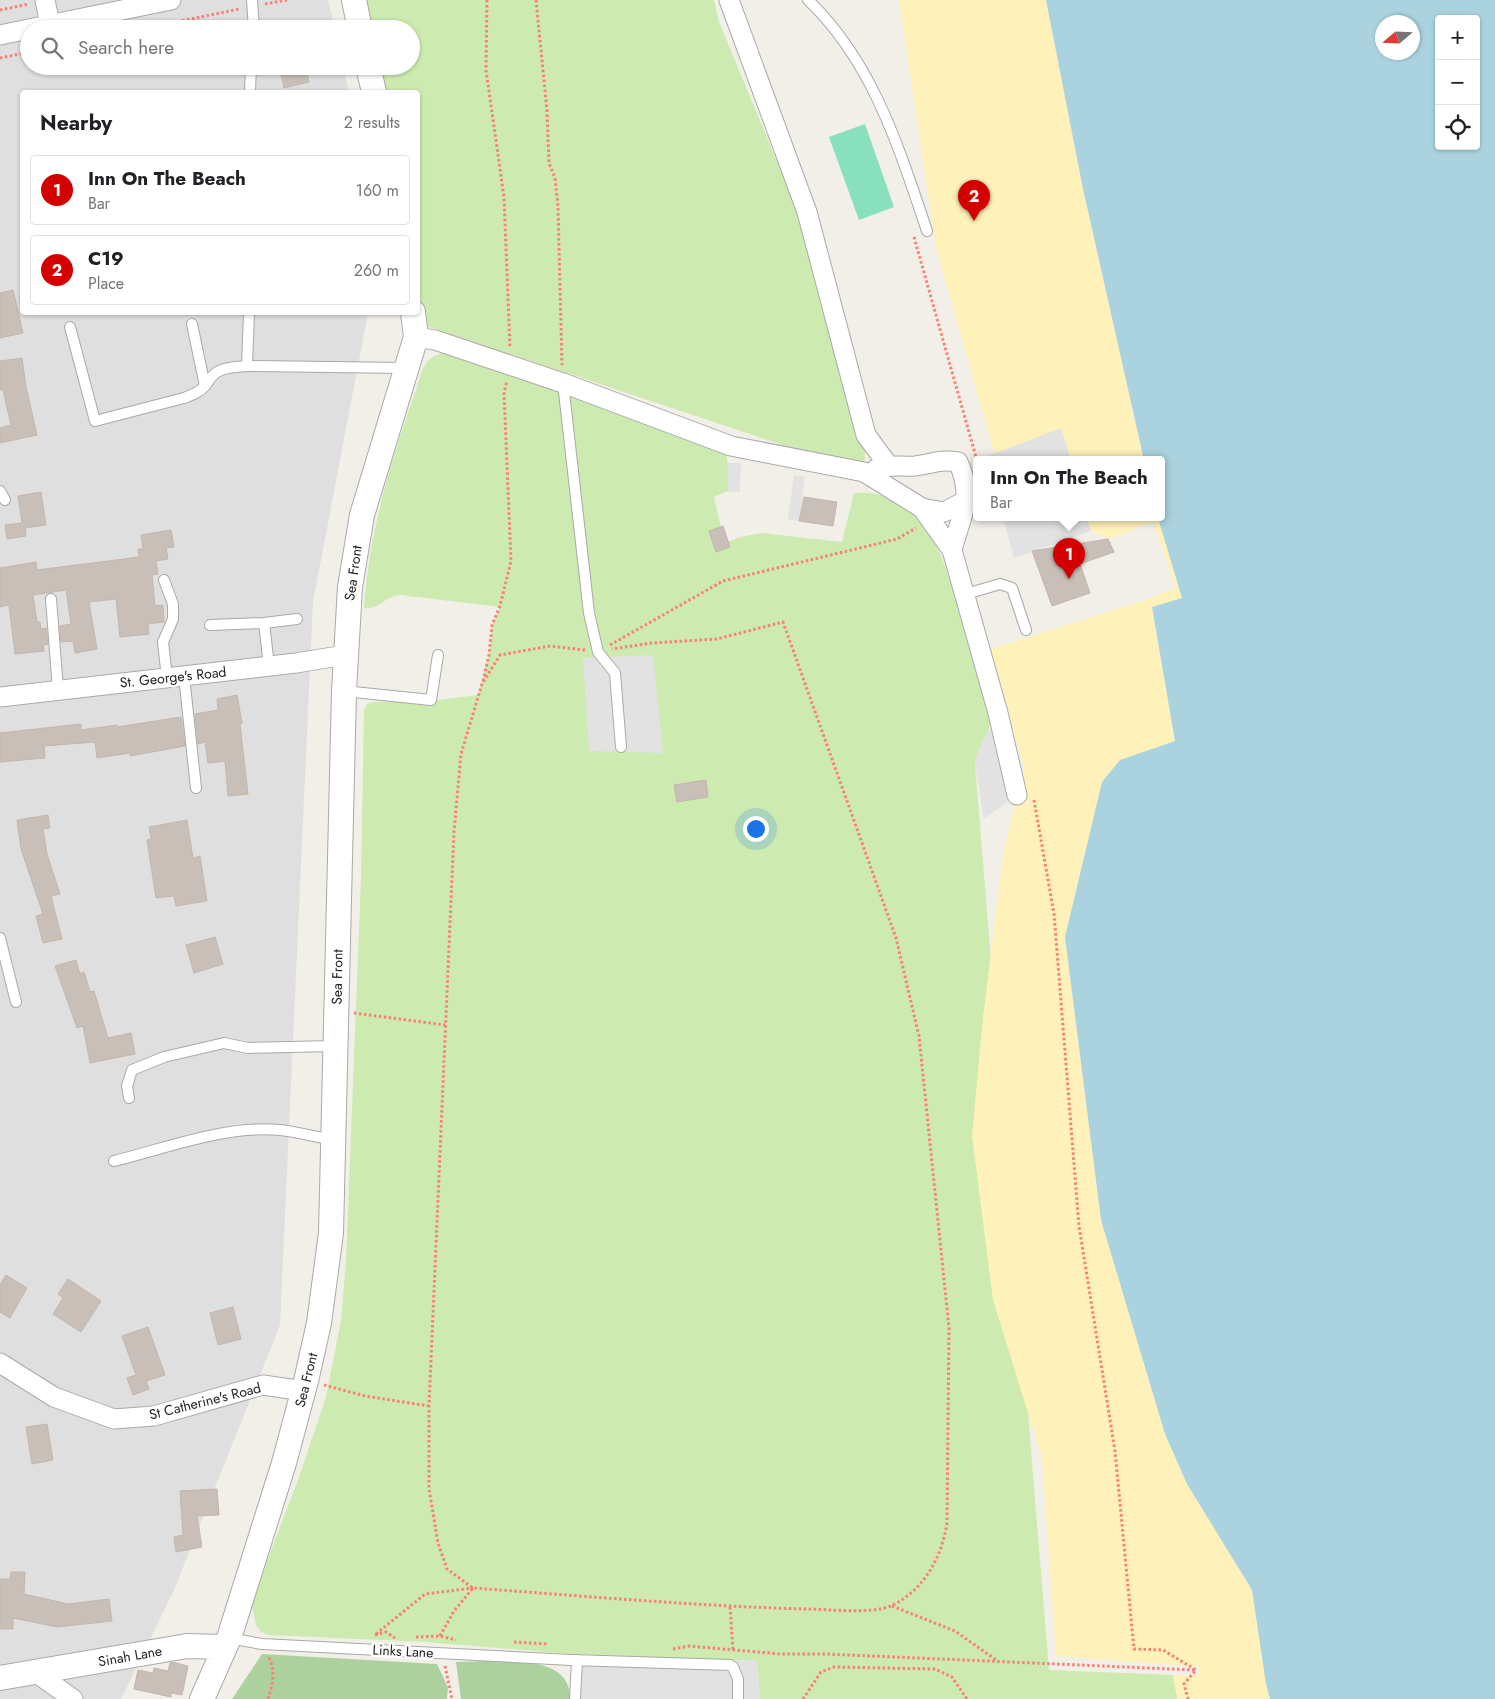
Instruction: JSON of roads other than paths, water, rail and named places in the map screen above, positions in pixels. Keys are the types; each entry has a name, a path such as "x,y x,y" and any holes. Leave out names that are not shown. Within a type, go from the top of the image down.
{"street":[{"path":"45,0 49,20"},
{"path":"70,20 171,0"},
{"path":"354,0 358,20"},
{"path":"729,0 807,212 866,435 888,465"},
{"path":"0,35 20,31"},
{"path":"370,75 374,90"},
{"name":"Sea Front","path":"202,1699 227,1642 305,1386 319,1324 331,1233 345,655 350,587 362,515 416,337 413,315"},
{"path":"416,337 436,340 510,365 731,446 864,472 927,514 952,550 1025,793"},
{"path":"864,472 888,465 914,466 940,459 958,462 966,479 967,500 952,550"},
{"path":"927,514 944,512 967,500"},
{"name":"St. George's Road","path":"0,697 269,666 345,655"},
{"name":"St Catherine's Road","path":"0,1363 54,1397 114,1419 154,1416 263,1385 305,1386"},
{"name":"Sinah Lane","path":"0,1678 187,1646 227,1642"},
{"path":"35,1672 73,1699"}],"lane":[{"path":"808,0 828,19 845,43 885,112 927,230"},
{"path":"253,3 254,20"},
{"path":"250,90 251,75"},
{"path":"247,366 249,315"},
{"path":"192,324 205,386"},
{"path":"70,328 95,421 197,393 220,370 247,366 406,368"},
{"path":"562,383 589,612 598,652 615,673 622,747"},
{"path":"164,580 173,604 173,619 163,642 175,677 196,788"},
{"path":"966,594 1000,584 1012,588 1026,630"},
{"path":"51,599 58,690"},
{"path":"210,625 264,623 297,619"},
{"path":"264,623 269,666"},
{"path":"344,691 431,700 438,655"},
{"path":"0,938 16,1002"},
{"path":"129,1098 127,1086 132,1070 164,1057 224,1044 248,1048 335,1046"},
{"path":"114,1161 223,1134 250,1130 280,1130 333,1140"},
{"name":"Links Lane","path":"227,1642 577,1660 730,1665 737,1674 738,1699"},
{"path":"575,1699 577,1660"}],"water":[{"path":"1046,0 1495,0 1495,1699 1270,1699 1266,1684 1252,1590 1187,1484 1165,1434 1101,1220 1065,937 1102,782 1120,760 1175,741 1152,607 1182,598 1159,521 1165,521 1165,456 1143,456 1083,189"}],"place":[{"name":"C19","path":"974,221"},
{"name":"Inn On The Beach","path":"1069,579"}]}
